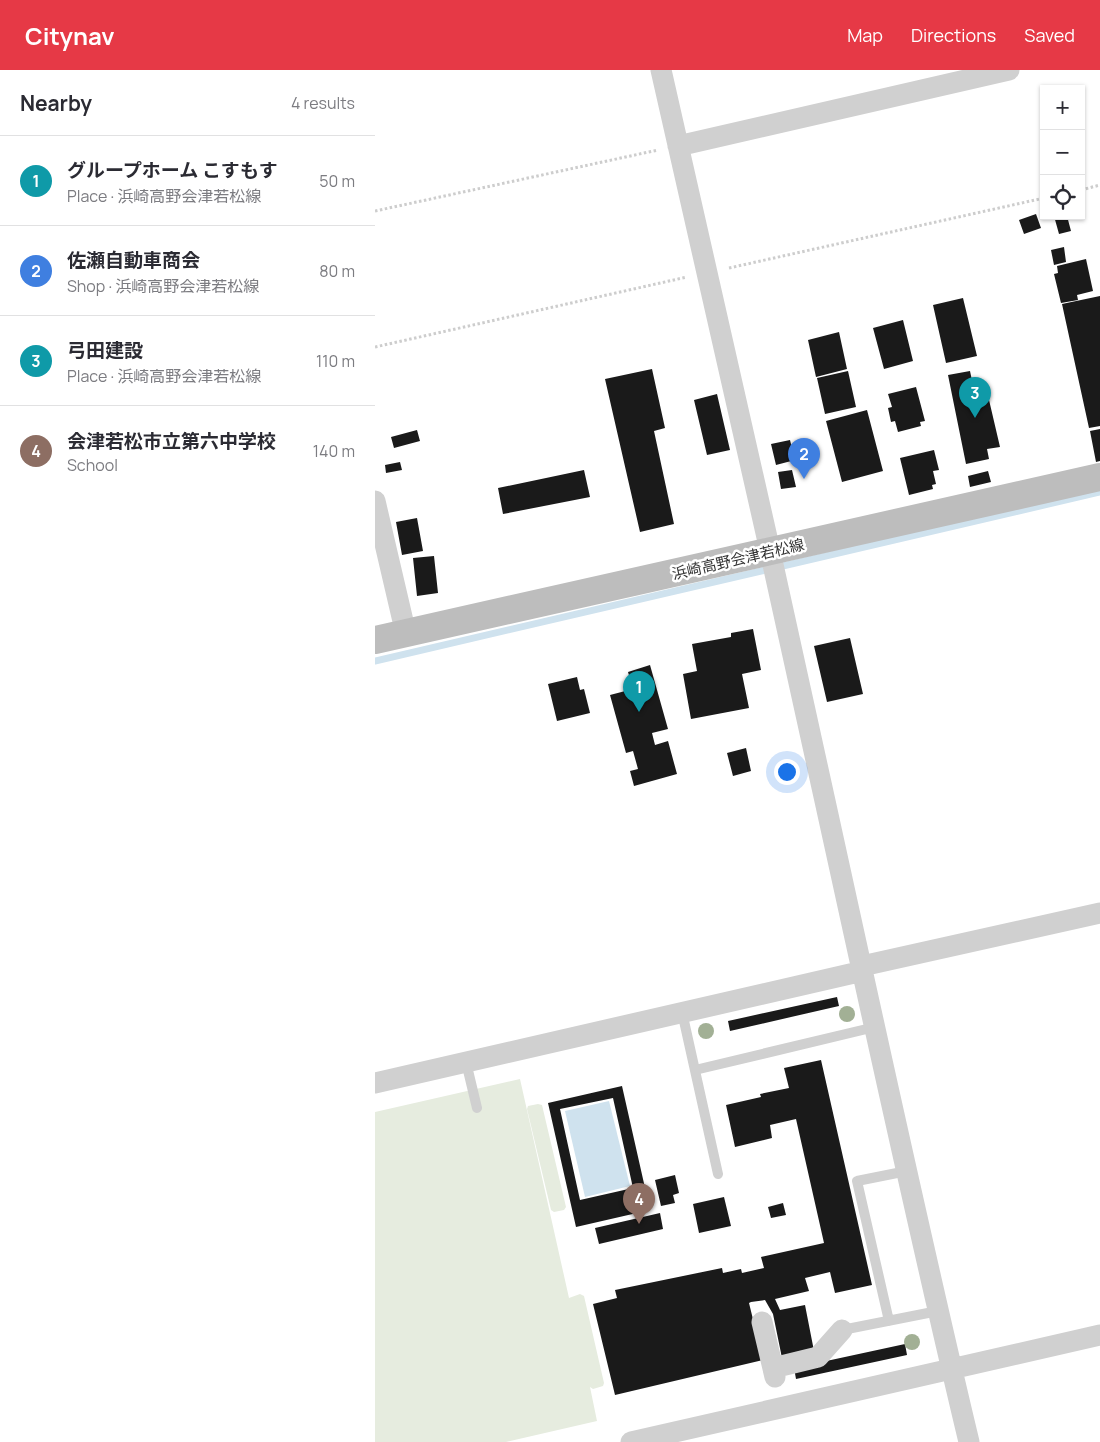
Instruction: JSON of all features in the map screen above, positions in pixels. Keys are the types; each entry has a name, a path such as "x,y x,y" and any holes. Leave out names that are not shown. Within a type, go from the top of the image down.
{"main road":[{"name":"浜崎高野会津若松線","path":"375,640 772,557 1100,477"}],"street":[{"path":"661,70 778,583 938,1312 969,1442"},
{"path":"678,146 1009,70"},
{"path":"375,501 406,634"},
{"path":"375,1083 683,1012 1100,912"},
{"path":"762,1322 778,1387"},
{"path":"778,1387 818,1357 842,1330"},
{"path":"631,1442 778,1387 951,1368 1100,1335"}],"lane":[{"path":"683,1012 718,1174"},
{"path":"695,1070 875,1027"},
{"path":"466,1062 477,1108"},
{"path":"889,1321 857,1181 907,1171"},
{"path":"842,1330 938,1312"}],"path":[{"path":"375,211 678,146"},
{"path":"1085,189 1100,185"}],"shaded area":[{"path":"520,1079 569,1298 580,1294 584,1296 604,1383 603,1386 593,1389 590,1387 597,1421 506,1442 375,1442 375,1112"},
{"path":"542,1105 566,1207 564,1210 554,1212 551,1210 527,1109 528,1106"}],"water":[{"path":"609,1101 630,1186 585,1197 565,1111"}],"building":[{"path":"1036,214 1041,228 1024,234 1019,220"},
{"path":"1055,220 1068,220 1071,231 1059,234"},
{"path":"1064,247 1066,262 1054,265 1051,250"},
{"path":"1086,259 1093,291 1077,295 1078,300 1061,303 1054,274 1058,273 1057,266"},
{"path":"1100,296 1100,426 1089,428 1062,304"},
{"path":"963,298 977,356 946,363 933,305"},
{"path":"903,320 913,361 884,369 873,328"},
{"path":"839,332 847,369 816,377 808,340"},
{"path":"652,369 665,428 654,431 674,524 640,532 605,379"},
{"path":"848,371 856,407 825,414 817,378"},
{"path":"970,371 974,390 986,387 1000,447 987,449 989,459 966,464 948,375"},
{"path":"916,387 925,421 920,422 921,426 898,432 895,421 891,422 888,408 892,407 888,394"},
{"path":"717,394 730,450 707,455 694,400"},
{"path":"867,410 883,471 842,482 826,421"},
{"path":"1100,429 1100,461 1096,462 1090,431"},
{"path":"417,430 420,441 394,448 391,437"},
{"path":"790,440 795,460 776,465 771,444"},
{"path":"934,450 939,470 933,471 936,484 932,485 933,489 909,495 900,458"},
{"path":"400,462 402,470 386,473 385,465"},
{"path":"584,470 590,497 503,514 498,488"},
{"path":"792,470 796,487 781,489 778,472"},
{"path":"988,471 991,482 970,487 968,476"},
{"path":"417,518 423,551 402,555 396,522"},
{"path":"434,556 438,593 417,596 413,558"},
{"path":"753,629 761,670 742,674 749,708 691,719 683,674 697,671 692,644 731,637 731,633"},
{"path":"850,638 863,694 827,702 814,646"},
{"path":"650,665 668,729 652,733 655,745 668,741 677,774 634,786 630,771 638,769 633,751 626,753 610,695 633,689 628,672"},
{"path":"577,677 580,690 584,689 590,713 557,721 548,684"},
{"path":"746,748 751,771 733,776 727,753"},
{"path":"837,997 839,1006 730,1031 728,1021"},
{"path":"821,1060 872,1285 835,1293 830,1272 805,1278 809,1291 775,1299 780,1310 805,1305 814,1351 782,1358 773,1314 765,1300 751,1302 749,1303 763,1360 615,1395 593,1304 617,1298 615,1290 722,1268 723,1273 741,1269 742,1273 764,1268 761,1257 824,1243 796,1119 770,1125 772,1138 735,1147 726,1105 761,1097 760,1094 789,1088 784,1068"},
{"path":"622,1086 650,1210 576,1227 548,1103","holes":["613,1098 633,1188 580,1200 560,1109"]},
{"path":"675,1175 679,1193 673,1195 675,1203 661,1206 655,1180"},
{"path":"724,1197 731,1226 699,1233 693,1204"},
{"path":"783,1203 786,1215 771,1218 768,1207"},
{"path":"660,1213 663,1229 599,1244 595,1228"},
{"path":"905,1344 907,1355 796,1379 794,1368"}],"waterway":[{"path":"375,661 1100,492"}],"place":[{"name":"弓田建設","path":"975,418"},
{"name":"佐瀬自動車商会","path":"804,479"},
{"name":"グループホーム こすもす","path":"639,712"},
{"name":"会津若松市立第六中学校","path":"639,1224"}]}
